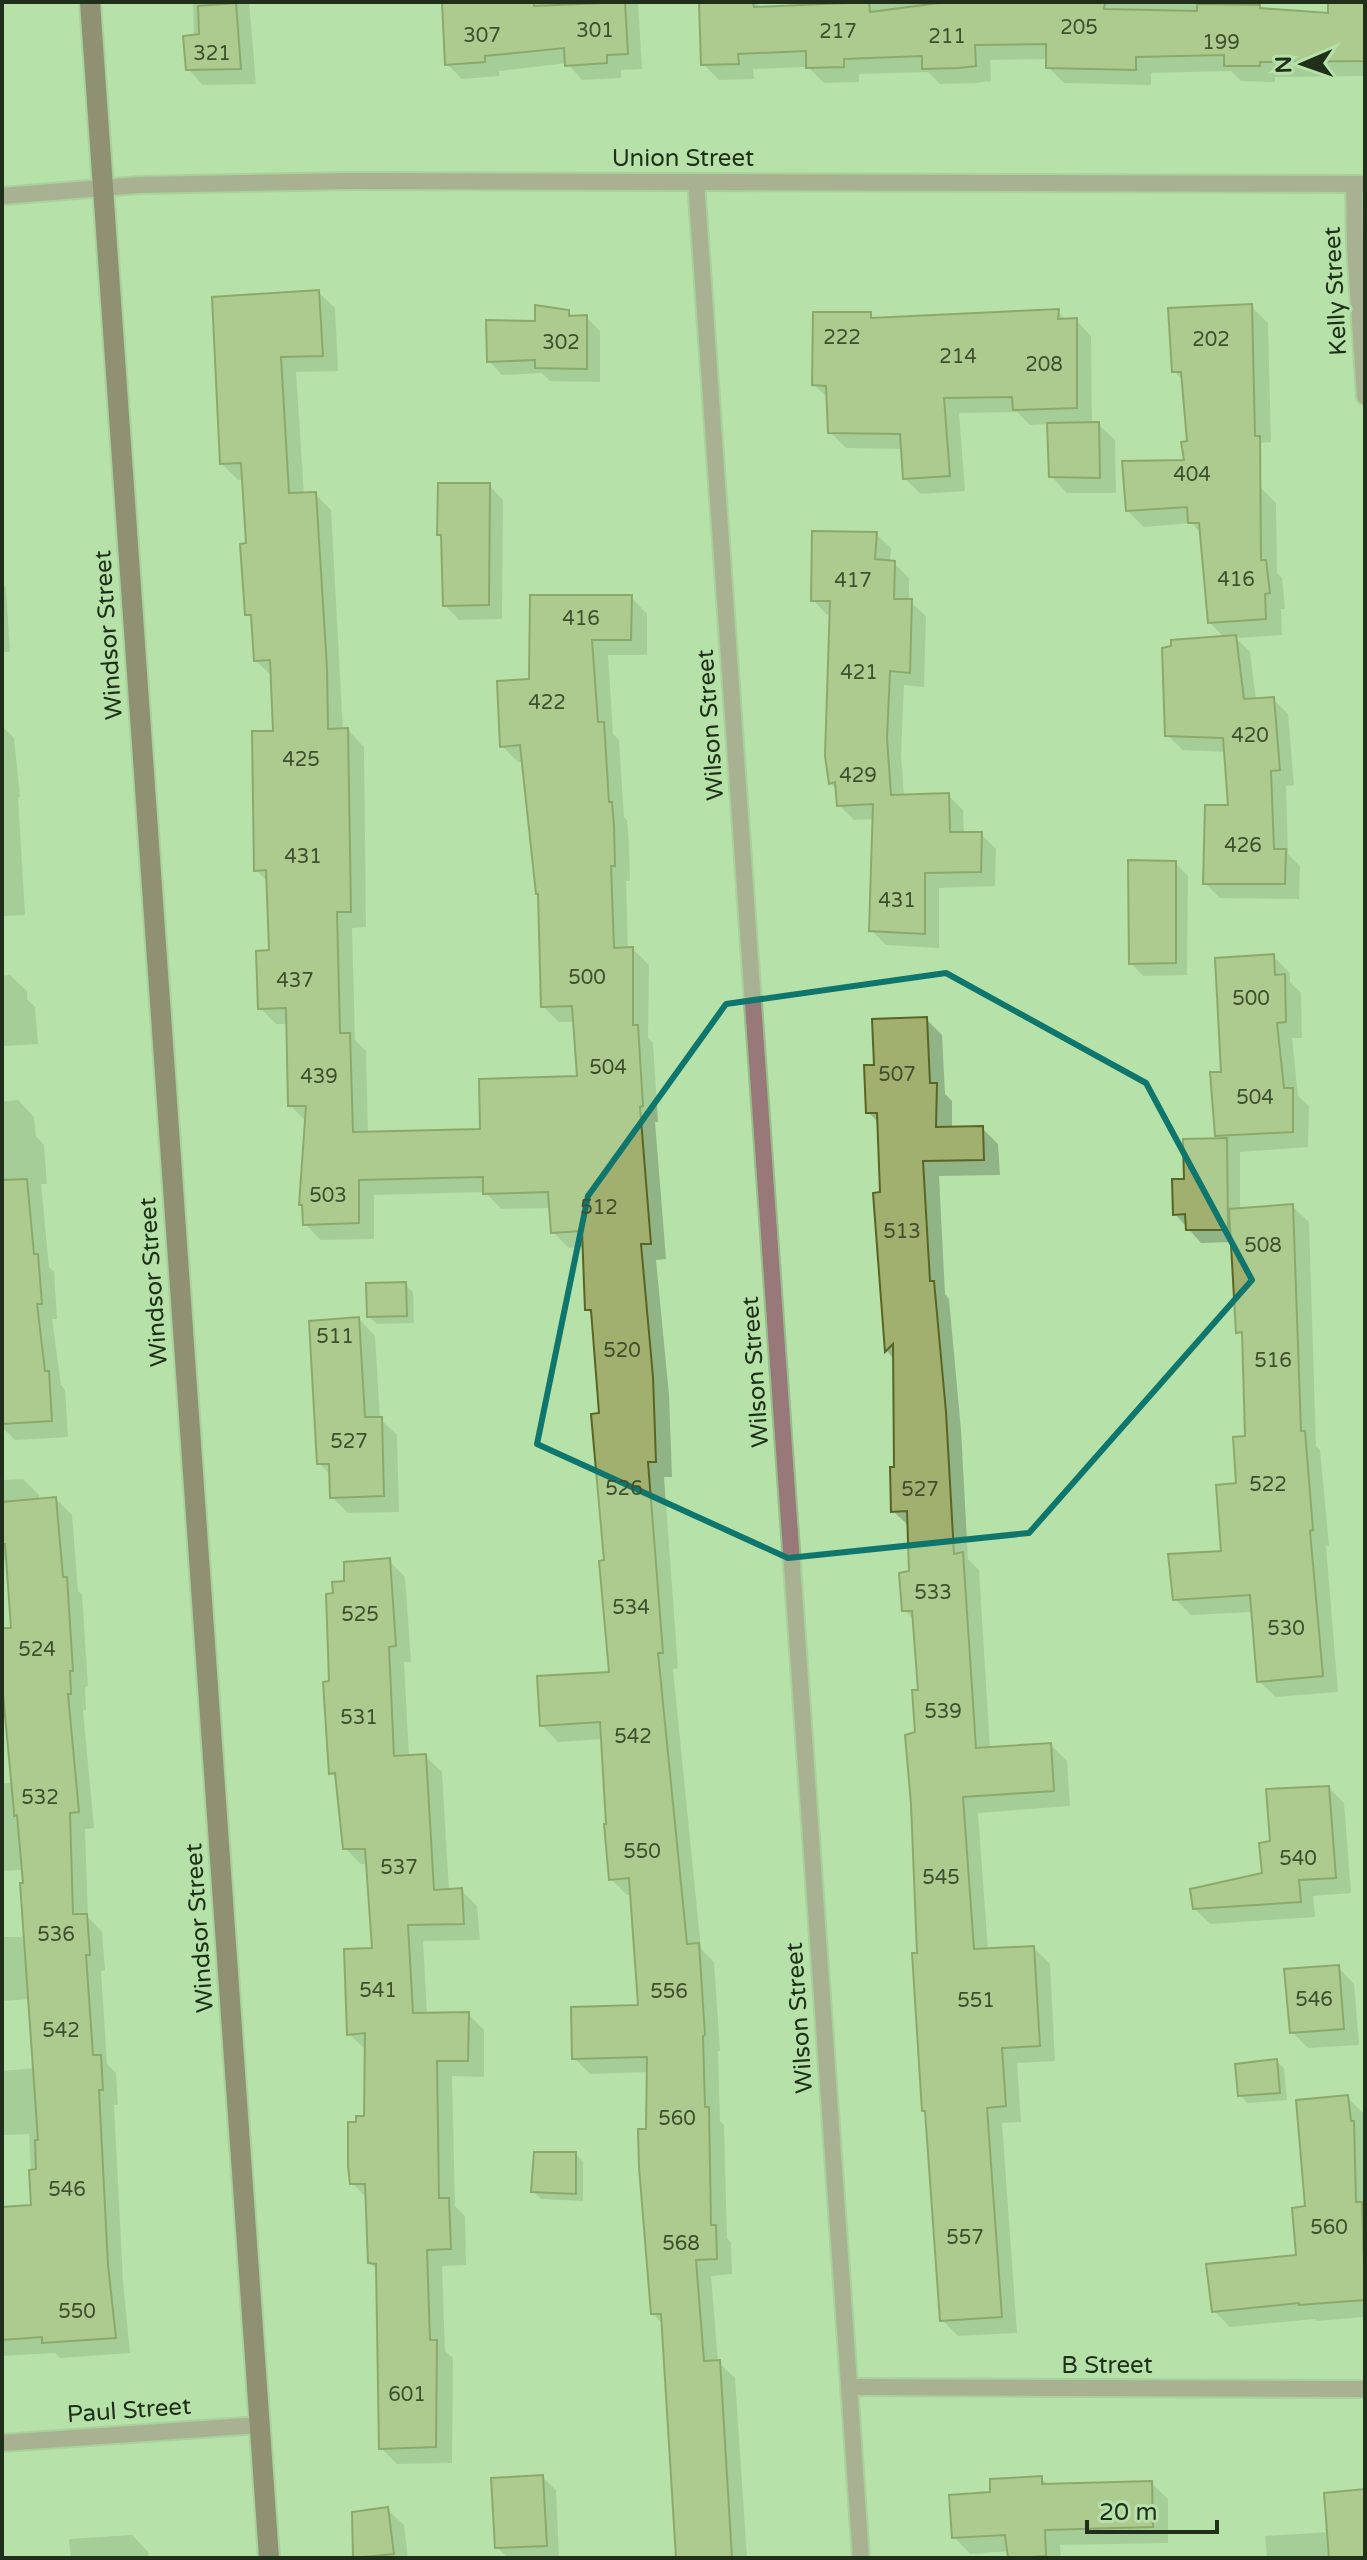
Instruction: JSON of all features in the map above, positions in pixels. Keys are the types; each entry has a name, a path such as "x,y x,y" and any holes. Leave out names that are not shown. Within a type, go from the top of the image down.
{"main road":[{"name":"Windsor Street","path":"90,2 269,2558"}],"street":[{"name":"Union Street","path":"2,196 139,185 351,181 1359,184"},
{"name":"Wilson Street","path":"696,182 861,2558"},
{"name":"Kelly Street","path":"1359,184 1355,246 1365,396"},
{"name":"B Street","path":"849,2387 1365,2389"},
{"name":"Paul Street","path":"2,2443 260,2425"}],"highlighted area":[{"path":"946,973 1146,1083 1252,1280 1029,1533 788,1558 537,1444 588,1196 726,1004"}],"building":[{"path":"442,2 534,2 534,6 625,2 628,54 607,55 607,63 565,66 564,48 485,56 485,62 445,65"},
{"path":"699,2 753,2 754,7 869,2 870,12 946,2 1105,2 1104,9 1197,11 1197,4 1260,5 1260,8 1328,13 1328,2 1365,2 1365,61 1260,62 1260,66 1224,66 1224,55 1136,57 1136,70 1046,68 1046,44 975,45 976,66 959,68 922,69 922,56 844,59 844,67 806,68 806,51 738,54 739,64 701,65"},
{"path":"236,3 241,69 186,70 183,36 199,34 198,6"},
{"path":"319,290 323,356 281,357 289,493 316,492 328,729 348,728 351,912 337,912 340,1033 350,1033 353,1132 480,1129 479,1079 577,1076 572,1006 541,1007 538,894 520,745 500,747 497,681 529,679 530,595 632,595 631,640 592,640 598,722 604,722 609,802 612,802 614,826 615,866 611,866 614,948 633,947 633,1025 638,1025 643,1106 640,1107 651,1244 641,1244 653,1377 656,1462 648,1462 663,1653 658,1653 687,1944 699,1943 705,2035 705,2107 709,2107 711,2225 716,2225 717,2259 696,2260 704,2361 720,2360 732,2558 676,2558 661,2314 651,2314 639,2167 638,2129 646,2129 647,2057 572,2059 571,2007 638,2005 629,1878 609,1880 600,1722 540,1726 537,1676 609,1672 599,1561 604,1560 591,1414 599,1413 591,1310 585,1310 582,1231 551,1233 548,1192 483,1194 483,1177 359,1180 359,1223 303,1225 302,1205 299,1205 306,1106 288,1106 286,1008 258,1009 256,951 269,950 266,870 254,871 252,731 273,731 270,660 254,661 251,615 245,615 240,544 246,543 241,463 220,464 212,297"},
{"path":"1252,304 1255,436 1260,436 1261,560 1266,560 1270,593 1265,594 1266,619 1208,623 1199,523 1188,523 1187,507 1126,511 1122,461 1184,460 1181,442 1187,441 1181,372 1172,372 1168,308"},
{"path":"535,305 569,310 569,316 587,315 587,369 535,368 535,360 487,362 486,320 535,321"},
{"path":"1059,309 1058,319 1077,318 1077,408 1013,410 1012,397 944,398 950,476 903,479 900,434 828,433 826,386 812,385 813,312 871,312 871,318"},
{"path":"1099,422 1100,478 1049,477 1047,423"},
{"path":"438,483 490,483 489,605 443,606 441,535 437,535"},
{"path":"812,531 877,532 875,559 895,561 894,599 912,599 910,673 890,671 887,738 891,795 949,793 950,832 982,832 981,872 925,873 925,934 869,931 873,804 837,806 835,782 829,784 825,756 830,601 811,601"},
{"path":"1236,635 1244,699 1274,697 1280,770 1271,771 1274,849 1286,849 1285,884 1203,884 1205,805 1228,805 1223,738 1165,736 1162,648 1171,646 1171,640"},
{"path":"1128,860 1176,861 1176,963 1129,964"},
{"path":"1274,954 1275,975 1285,974 1286,1022 1277,1023 1284,1088 1293,1088 1293,1132 1215,1136 1210,1072 1221,1072 1215,958"},
{"path":"927,1017 930,1083 937,1083 936,1127 983,1126 984,1160 923,1161 930,1281 934,1281 946,1412 954,1554 963,1552 976,1748 1051,1743 1054,1791 963,1797 974,1949 1034,1946 1040,2046 1002,2048 1006,2106 987,2108 1002,2317 940,2321 912,1953 917,1953 905,1735 915,1732 912,1690 918,1690 912,1611 902,1611 899,1573 909,1571 907,1511 891,1512 890,1467 894,1467 893,1344 885,1352 873,1193 880,1192 877,1113 866,1113 864,1065 874,1065 872,1019"},
{"path":"1227,1138 1228,1230 1186,1230 1185,1214 1173,1215 1172,1179 1184,1179 1183,1139"},
{"path":"27,1179 34,1254 38,1254 42,1304 37,1304 45,1371 49,1371 52,1421 2,1424 2,1180"},
{"path":"1293,1204 1301,1431 1305,1431 1323,1676 1257,1682 1250,1595 1173,1600 1168,1554 1221,1551 1216,1485 1236,1483 1233,1437 1245,1436 1242,1332 1236,1333 1229,1209"},
{"path":"406,1282 407,1316 367,1317 366,1283"},
{"path":"359,1317 365,1417 382,1417 384,1496 330,1498 329,1464 317,1464 309,1321"},
{"path":"56,1497 63,1577 67,1577 73,1671 70,1671 71,1694 68,1694 79,1812 70,1813 73,1914 87,1914 90,1955 86,1955 93,2055 101,2055 103,2090 99,2090 108,2265 116,2338 42,2343 42,2337 2,2340 2,2207 31,2205 29,2170 36,2169 35,2140 38,2140 20,1883 23,1883 2,1683 2,1628 11,1628 5,1544 2,1544 2,1502"},
{"path":"390,1558 396,1646 389,1647 394,1756 426,1754 434,1890 462,1888 464,1924 408,1925 413,2013 469,2012 468,2061 437,2061 439,2198 449,2198 451,2249 427,2250 430,2340 437,2340 436,2447 379,2449 376,2264 368,2263 365,2184 350,2184 348,2166 348,2122 356,2122 356,2116 364,2116 365,2033 347,2035 344,1949 372,1948 365,1849 343,1849 335,1773 329,1774 323,1682 329,1681 326,1594 333,1593 332,1582 344,1581 344,1562"},
{"path":"1329,1786 1336,1878 1299,1880 1301,1902 1193,1909 1190,1889 1262,1873 1259,1843 1270,1841 1266,1789"},
{"path":"1339,1965 1344,2029 1290,2033 1284,1969"},
{"path":"1277,2059 1280,2093 1238,2096 1235,2064"},
{"path":"1348,2095 1351,2121 1354,2121 1356,2202 1362,2202 1365,2300 1212,2312 1206,2264 1296,2255 1292,2208 1305,2206 1296,2100"},
{"path":"534,2152 576,2152 576,2194 531,2192"},
{"path":"543,2475 547,2546 495,2548 491,2478"},
{"path":"1042,2476 1042,2484 1152,2481 1153,2527 1045,2530 1046,2556 1015,2558 1008,2558 1005,2535 952,2538 949,2495 990,2492 990,2479"},
{"path":"1365,2489 1365,2558 1329,2558 1324,2493"},
{"path":"388,2507 394,2554 353,2558 352,2512"}]}
